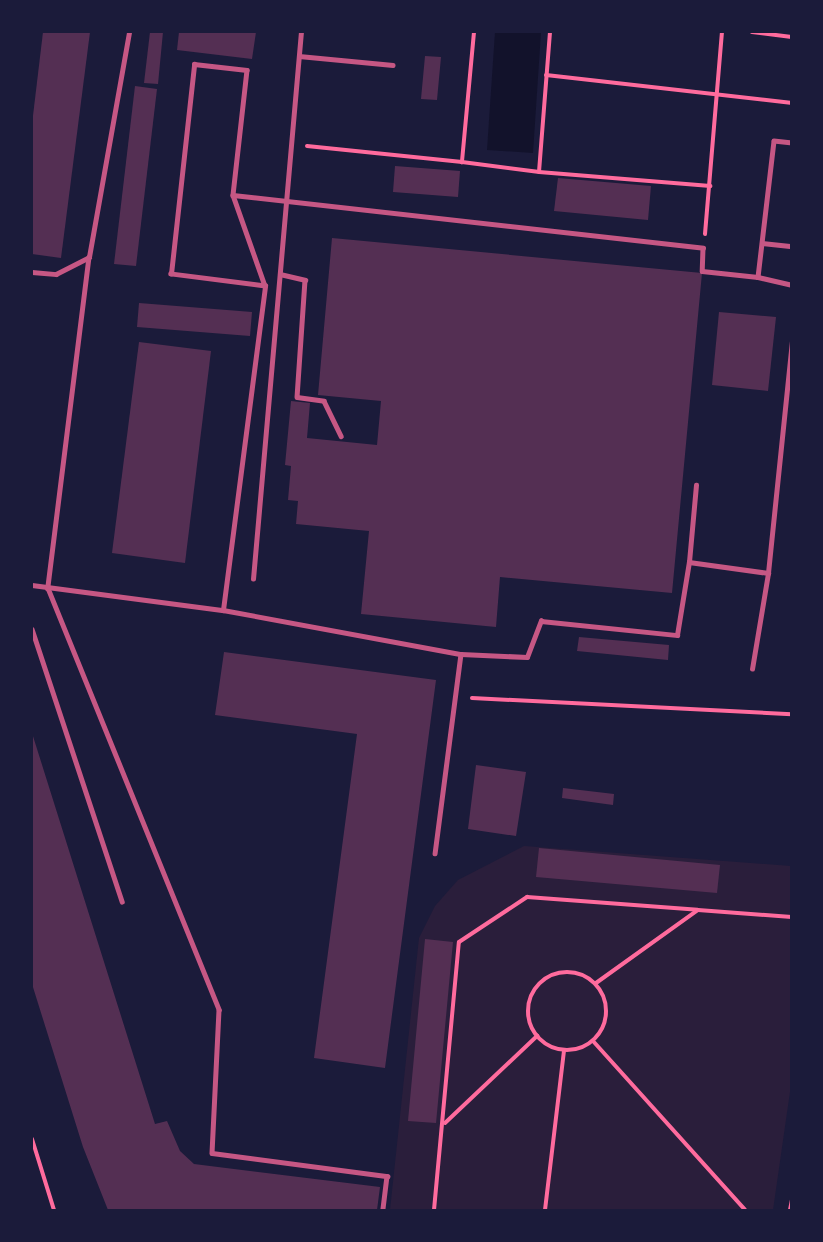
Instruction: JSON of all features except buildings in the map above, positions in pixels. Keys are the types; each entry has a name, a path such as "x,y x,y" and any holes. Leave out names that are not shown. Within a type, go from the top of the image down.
{"lane":[{"path":"129,32 89,257 48,588 219,1011 212,1153 387,1176 383,1210"},
{"path":"253,579 301,32"},
{"path":"299,56 393,65"},
{"path":"223,610 265,286 233,195 247,70 194,64 171,274 265,286"},
{"path":"758,277 774,141 792,143"},
{"path":"233,195 704,248 702,271 758,277 792,285"},
{"path":"762,243 792,246"},
{"path":"32,272 56,274 89,257"},
{"path":"280,274 305,280 297,397 324,401 341,436"},
{"path":"752,669 768,573 792,342"},
{"path":"32,585 223,610 461,654 526,657 541,621 677,635 689,562 696,485"},
{"path":"689,562 768,573"},
{"path":"32,629 122,901"},
{"path":"435,853 461,654"}],"path":[{"path":"462,162 474,32"},
{"path":"539,172 550,32"},
{"path":"704,248 722,32"},
{"path":"752,32 792,37"},
{"path":"546,75 792,103"},
{"path":"291,144 539,172 710,186"},
{"path":"456,698 792,714"},
{"path":"434,1210 445,1123 459,942 527,897 792,917"},
{"path":"596,983 698,910"},
{"path":"571,972 596,983 605,999 607,1014 593,1041 579,1048 564,1050 549,1046 537,1036 528,1008 542,981 555,973 571,972"},
{"path":"445,1123 537,1036"},
{"path":"593,1041 745,1210"},
{"path":"544,1210 564,1050"},
{"path":"32,1139 54,1210"},
{"path":"790,1210 792,1200"}],"shaded area":[{"path":"495,32 541,32 533,153 487,150"},
{"path":"524,846 791,866 792,1078 773,1210 390,1210 419,938 435,906 458,880"}]}
